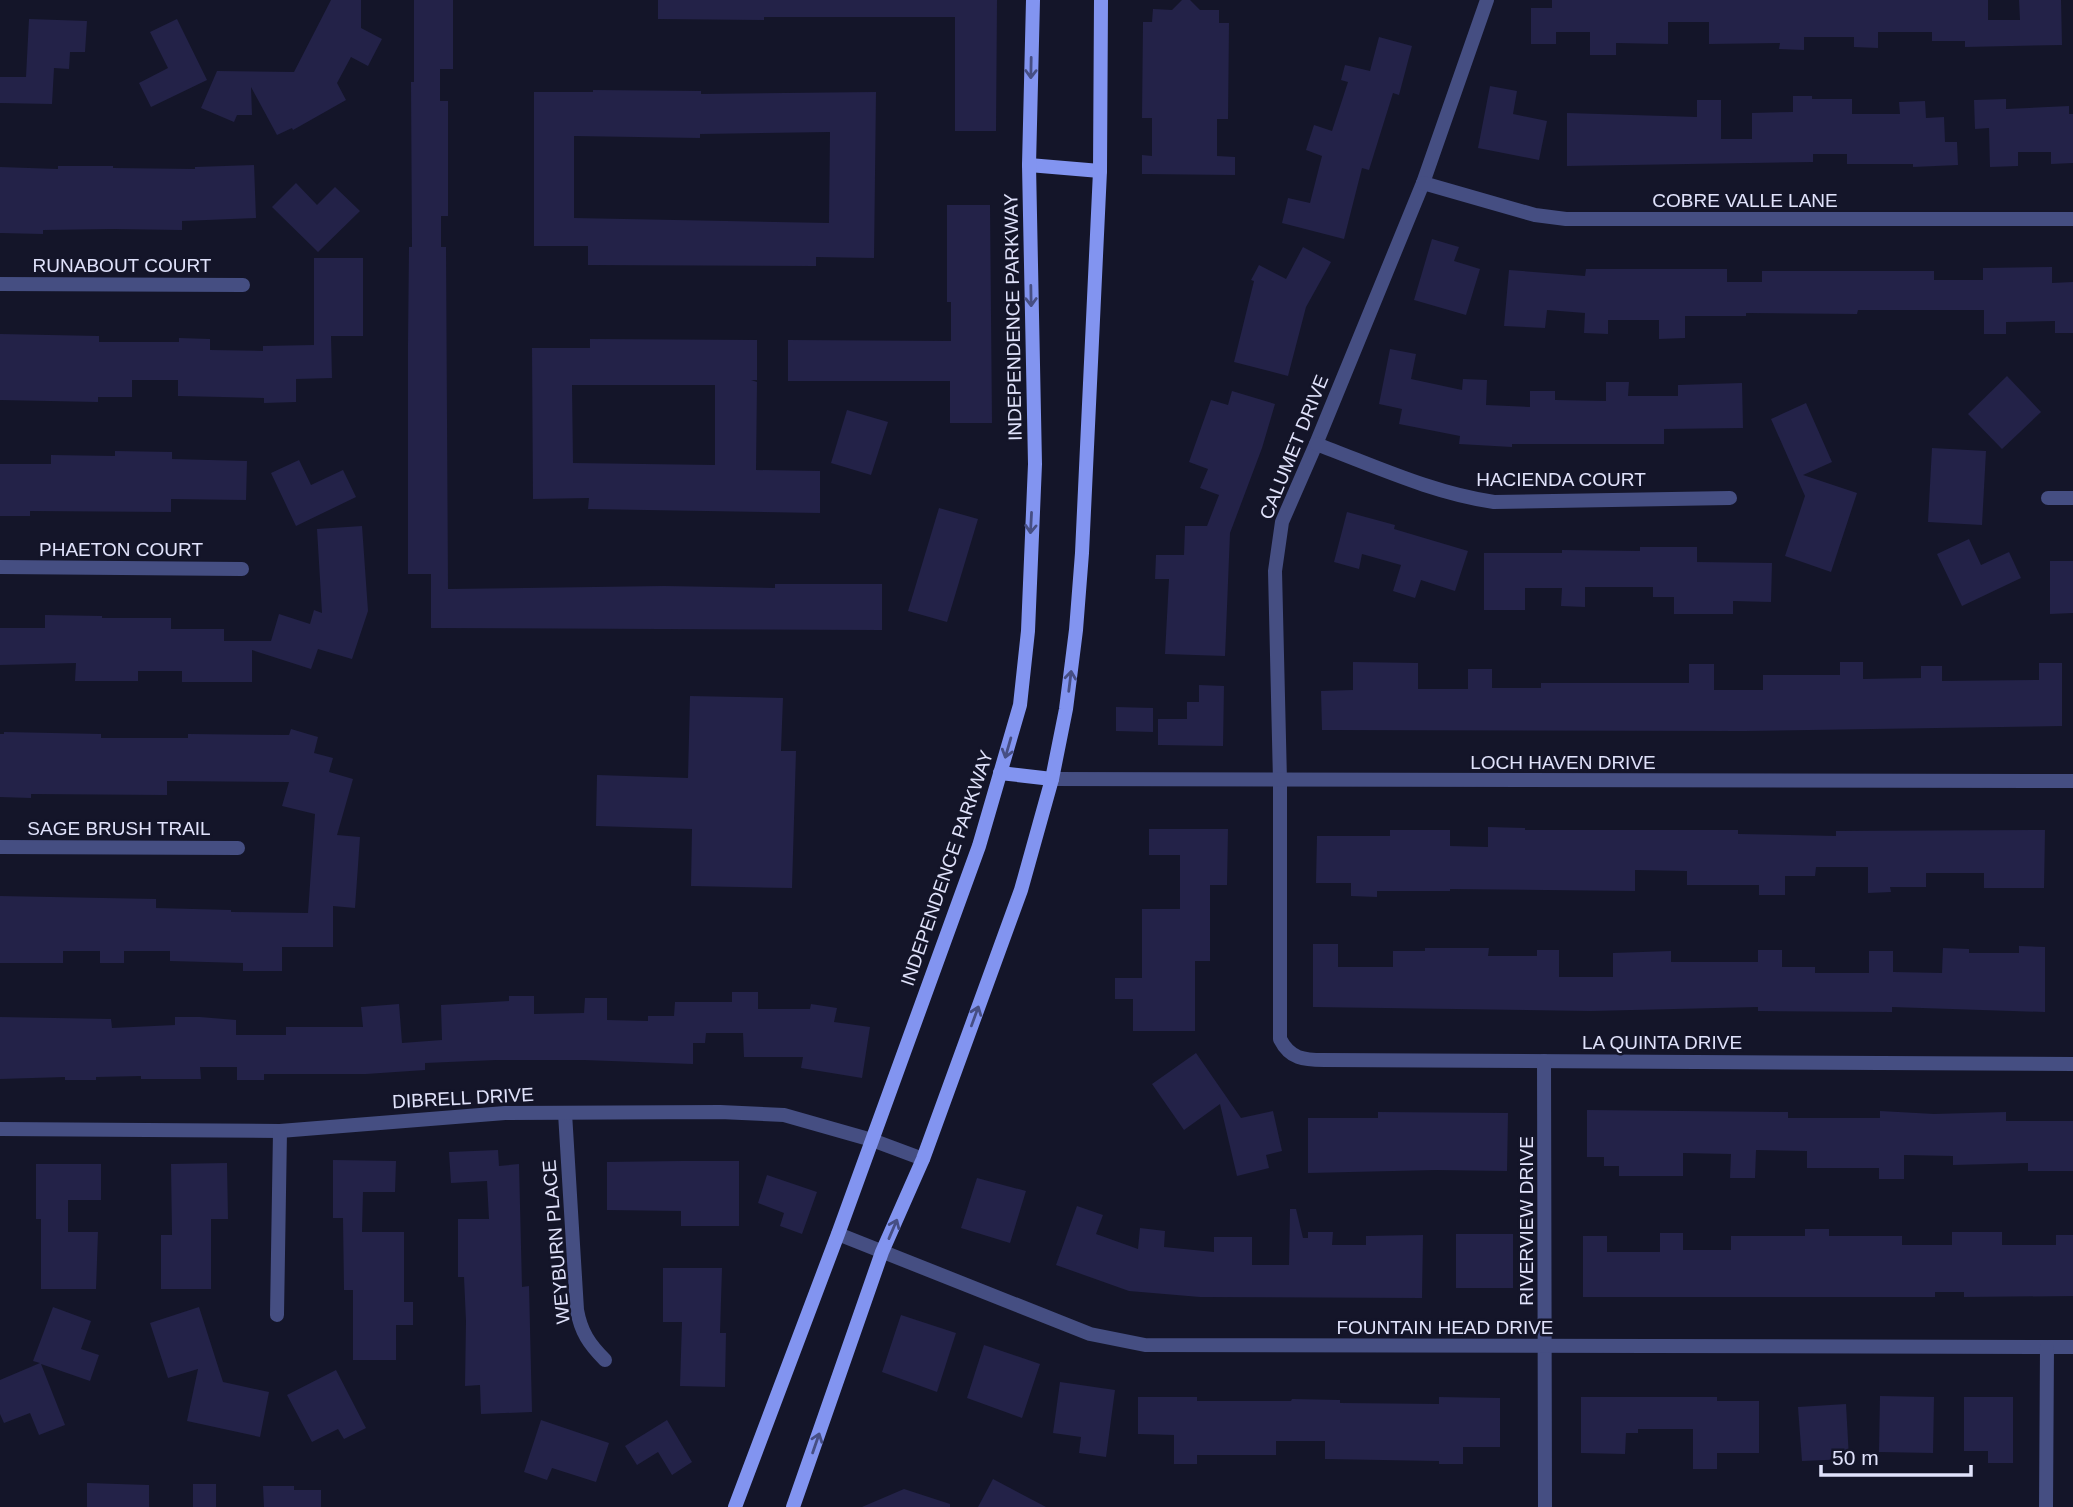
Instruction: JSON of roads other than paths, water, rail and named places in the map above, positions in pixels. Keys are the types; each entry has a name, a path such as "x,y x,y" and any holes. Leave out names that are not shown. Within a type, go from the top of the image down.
{"main road":[{"name":"INDEPENDENCE PARKWAY","path":"735,1507 979,846 1020,705 1028,631 1034,464 1029,165 1033,0"},
{"path":"793,1507 882,1252 923,1159 1021,890 1052,779 1066,709 1076,630 1100,171 1101,0"},
{"path":"1029,165 1100,171"},
{"path":"1000,774 1052,779"}],"street":[{"name":"CALUMET DRIVE","path":"1281,1019 1280,781 1275,571 1282,522 1423,183 1487,0"},
{"name":"COBRE VALLE LANE","path":"1423,183 1535,215 1566,219 2073,219"},
{"name":"RUNABOUT COURT","path":"0,284 243,285"},
{"name":"HACIENDA COURT","path":"1316,444 1429,487 1467,498 1494,502 1730,498"},
{"path":"2048,498 2073,498"},
{"name":"PHAETON COURT","path":"0,567 242,569"},
{"name":"LOCH HAVEN DRIVE","path":"1052,779 2073,782"},
{"name":"SAGE BRUSH TRAIL","path":"0,847 238,848"},
{"name":"LA QUINTA DRIVE","path":"1281,1019 1280,1039 1284,1048 1301,1059 2073,1064"},
{"name":"RIVERVIEW DRIVE","path":"1544,1061 1545,1507"},
{"name":"DIBRELL DRIVE","path":"0,1129 280,1131 482,1114 720,1112 784,1115 872,1140 923,1159"},
{"name":"WEYBURN PLACE","path":"565,1113 577,1310 581,1330 592,1348 605,1360"},
{"path":"277,1315 280,1131"},
{"name":"FOUNTAIN HEAD DRIVE","path":"838,1234 1090,1334 1145,1345 2073,1347"},
{"path":"2046,1507 2047,1347"}]}
